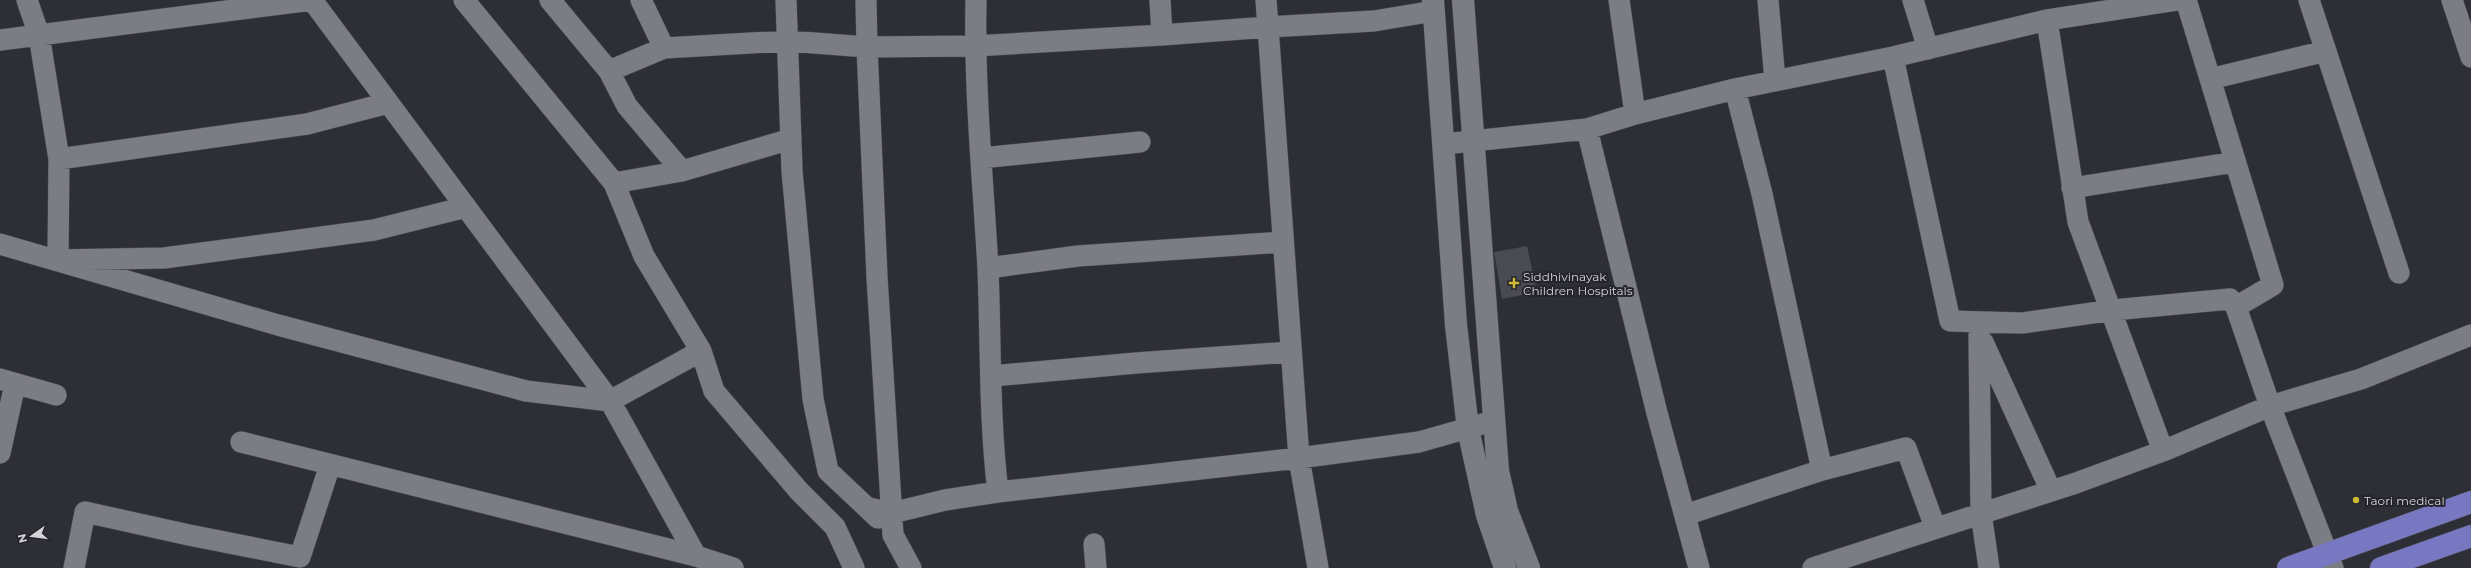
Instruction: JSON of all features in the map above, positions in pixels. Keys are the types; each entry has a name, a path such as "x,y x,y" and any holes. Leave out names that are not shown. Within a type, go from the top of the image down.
{"main road":[{"path":"2288,568 2330,561 2471,502"},
{"path":"2386,567 2471,536"}],"street":[{"path":"27,0 40,35 59,159 58,260"},
{"path":"312,0 610,401 696,556"},
{"path":"0,40 315,0"},
{"path":"464,0 614,183 644,256 701,351 714,391 799,491 835,527 854,568"},
{"path":"550,0 609,71 627,106 682,171"},
{"path":"641,0 664,48"},
{"path":"786,0 791,139 801,279 813,399 828,470 869,508 893,536 912,568"},
{"path":"866,0 877,277 893,536"},
{"path":"976,0 975,46 988,268 992,376 992,446 998,492"},
{"path":"1160,0 1162,35"},
{"path":"1266,0 1300,458 1318,568"},
{"path":"1463,0 1493,422 1498,471 1507,511 1529,568"},
{"path":"1619,0 1635,114"},
{"path":"1768,0 1775,81"},
{"path":"1912,0 1928,49"},
{"path":"1444,144 1588,129 1635,114 1735,89 1893,57 2047,20 2177,0"},
{"path":"2186,0 2273,285 2236,307"},
{"path":"2309,0 2399,273"},
{"path":"2452,0 2471,57"},
{"path":"609,71 664,48 788,42 867,47 975,46 1374,21 1434,6 1456,325 1468,428 1487,516 1505,568"},
{"path":"2047,20 2078,222 2113,310 2163,451"},
{"path":"2210,79 2326,51"},
{"path":"1893,57 1950,322 1978,329 2113,310 2230,299 2236,307 2270,406 2330,561"},
{"path":"1735,89 1762,194 1822,470"},
{"path":"59,159 307,124 388,103"},
{"path":"1588,129 1684,515 1699,568"},
{"path":"614,183 682,171 791,139"},
{"path":"981,158 1140,142"},
{"path":"2072,188 2235,162"},
{"path":"58,260 164,258 374,230 466,207"},
{"path":"988,268 1078,256 1283,242"},
{"path":"0,244 278,325 526,391 610,401 701,351"},
{"path":"127,281 164,258"},
{"path":"1978,329 2051,491"},
{"path":"1978,329 1981,513 1989,568"},
{"path":"1813,568 1935,527 2051,491 2163,451 2270,406 2361,379 2471,335"},
{"path":"992,376 1136,363 1291,352"},
{"path":"0,452 8,382 56,395"},
{"path":"869,508 892,513 944,500 998,492 1300,458 1419,442 1493,422"},
{"path":"241,442 696,556 733,568"},
{"path":"1684,515 1822,470 1906,448 1935,527"},
{"path":"74,568 85,512 299,562 330,465"},
{"path":"1094,544 1096,568"}],"building":[{"path":"1527,246 1537,292 1502,299 1494,252"}],"place":[{"name":"Siddhivinayak Children Hospitals","path":"1514,283"},
{"name":"Taori medical","path":"2356,500"}]}
